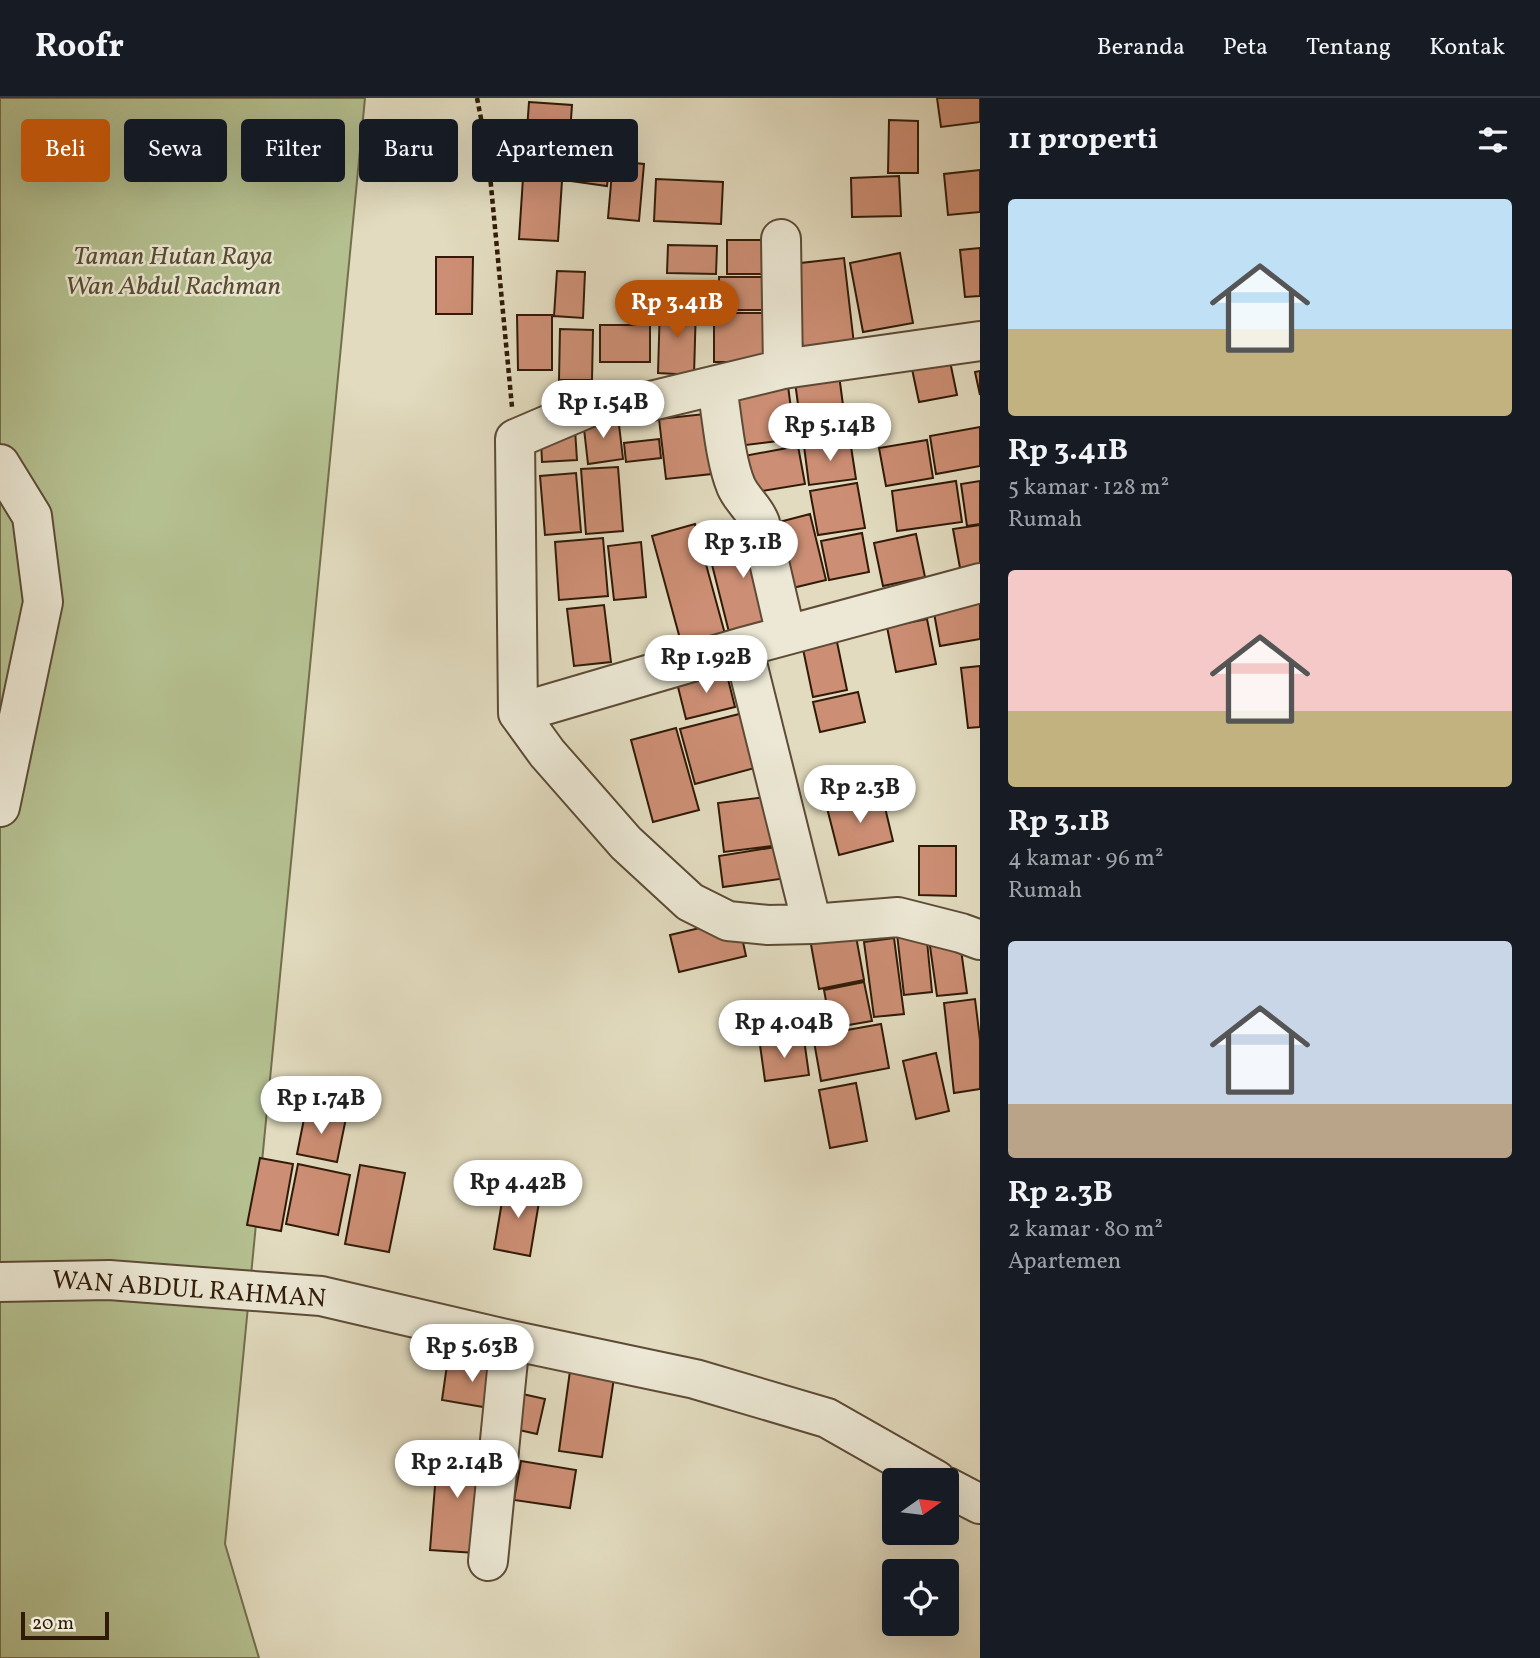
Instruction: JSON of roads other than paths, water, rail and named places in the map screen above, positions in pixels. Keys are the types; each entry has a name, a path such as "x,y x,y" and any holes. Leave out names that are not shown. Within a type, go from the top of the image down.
{"street":[{"path":"781,239 783,369"},
{"path":"980,341 783,369 651,401 590,407 515,439 518,713 547,753 625,843 690,902 728,921 768,925 812,924 898,917 980,940"},
{"path":"717,387 731,472 737,489 756,511 786,635"},
{"path":"0,464 32,516 43,602 0,807"},
{"path":"518,713 743,647 980,583"},
{"path":"743,647 812,924"},
{"name":"WAN ABDUL RAHMAN","path":"0,1282 109,1280 321,1296 695,1379 827,1418 915,1468"},
{"path":"488,1561 510,1340"},
{"path":"959,1493 980,1504"}],"park label":[{"name":"Taman Hutan Raya Wan Abdul Rachman","path":"173,272"}]}
